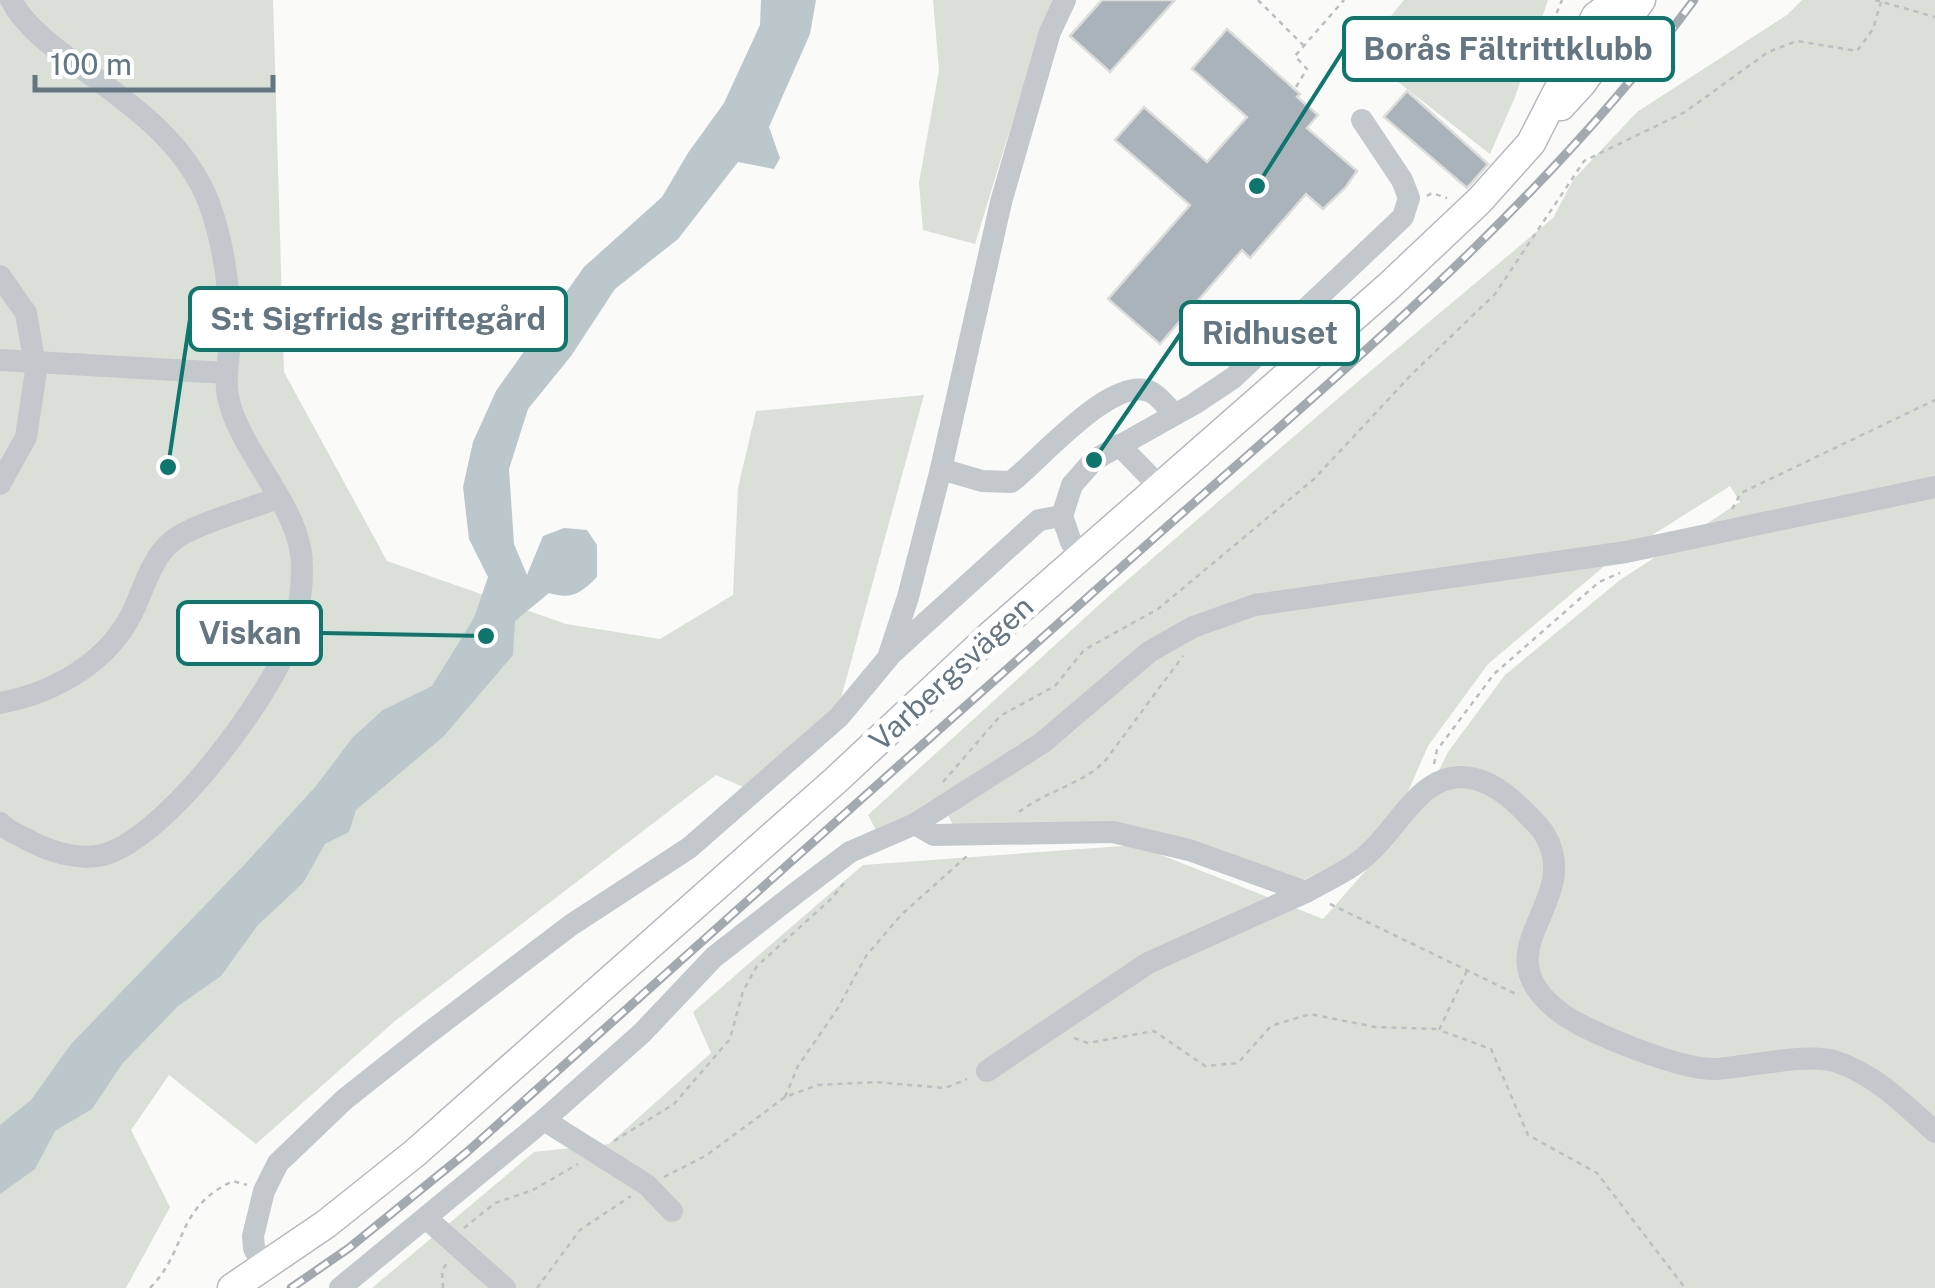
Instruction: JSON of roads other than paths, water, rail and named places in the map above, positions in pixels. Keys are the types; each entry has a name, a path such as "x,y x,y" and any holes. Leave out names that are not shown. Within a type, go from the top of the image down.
{"main road":[{"path":"1545,120 1582,83 1641,0"},
{"name":"Varbergsvägen","path":"245,1282 415,1153 836,780 1081,554 1362,311 1478,201 1531,143 1605,6"}],"street":[{"path":"888,658 941,469 1000,202 1050,32 1065,0"},
{"path":"0,822 57,854 99,856 149,830 221,756 264,690 292,636 302,581 300,541 240,434 228,394 230,335 224,257 208,201 186,161 145,114 66,58 8,8"},
{"path":"1081,554 1070,542 1062,516 1072,485 1094,460 1233,378 1403,217 1408,198 1402,180 1362,120"},
{"path":"0,276 26,313 36,371 26,436 0,484"},
{"path":"0,360 227,373"},
{"path":"941,469 982,481 1011,482 1063,432 1131,390 1151,392 1174,414"},
{"path":"1119,445 1160,487"},
{"path":"340,1288 544,1120 642,1033 714,957 850,852 915,824 1042,743 1149,652 1193,627 1255,604 1626,552 1935,488"},
{"path":"0,703 29,698 72,678 113,642 132,615 153,566 171,541 278,498"},
{"path":"245,1282 264,1190 278,1163 345,1099 571,924 689,848 838,717 888,658 1038,520 1062,516"},
{"path":"987,1072 1148,963 1306,892 1368,854 1431,786 1456,776 1488,784 1520,807 1546,835 1555,866 1554,887 1528,938 1526,957 1542,995 1555,1008 1577,1022 1672,1062 1712,1069 1833,1060 1872,1077 1935,1132"},
{"path":"915,824 934,836 1113,832 1190,850 1306,892"},
{"path":"544,1120 647,1186 672,1211"},
{"path":"426,1218 505,1288"}],"railway":[{"path":"291,1288 349,1248 467,1152 1373,344 1574,145 1694,0"}],"place":[{"name":"Borås Fältrittklubb","path":"1257,186"},
{"name":"Ridhuset","path":"1094,460"},
{"name":"S:t Sigfrids griftegård","path":"168,467"},
{"name":"Viskan","path":"486,636"}]}
